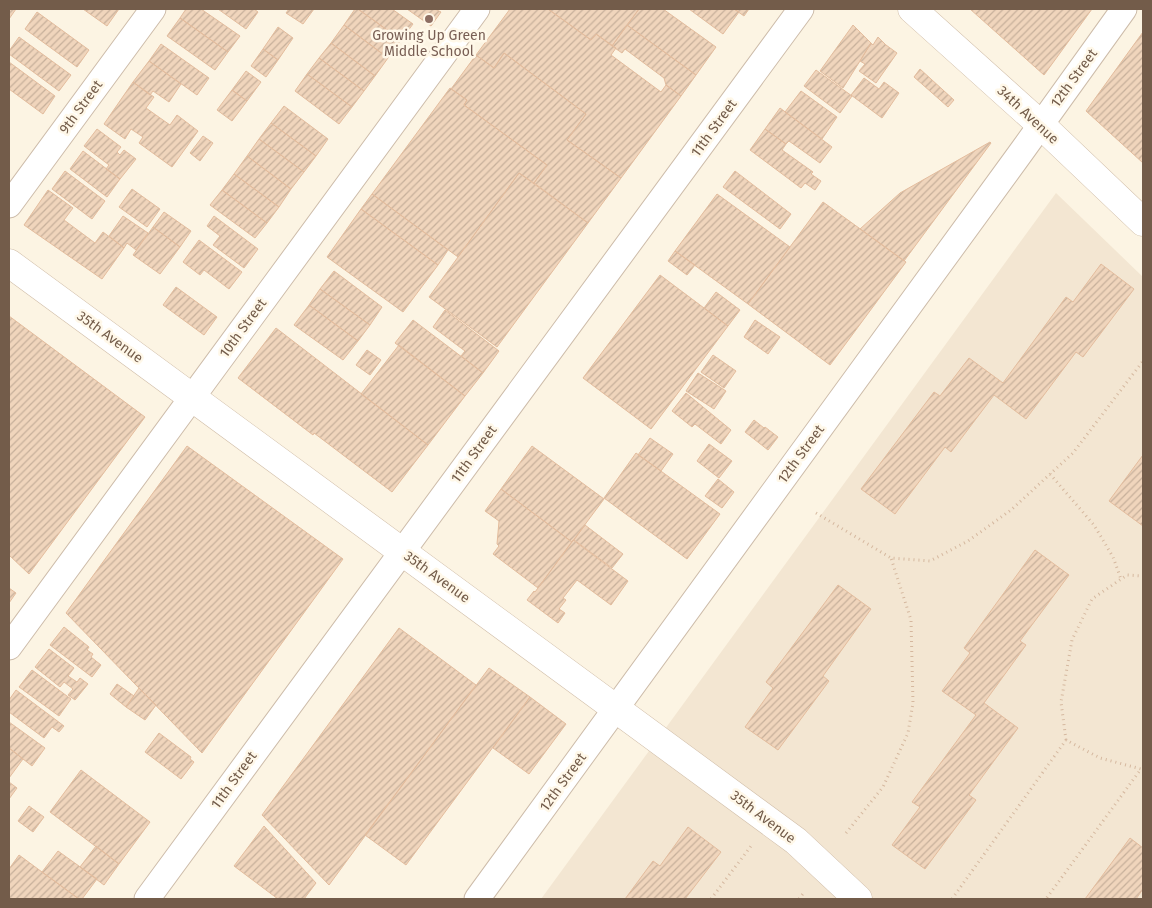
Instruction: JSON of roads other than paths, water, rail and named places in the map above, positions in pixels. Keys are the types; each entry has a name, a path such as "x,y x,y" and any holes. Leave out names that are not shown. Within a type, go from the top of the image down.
{"street":[{"name":"9th Street","path":"9,205 154,9"},
{"name":"10th Street","path":"9,647 477,9"},
{"name":"11th Street","path":"147,899 801,9"},
{"name":"34th Avenue","path":"912,9 1143,222"},
{"name":"12th Street","path":"477,899 617,709 1124,9"},
{"name":"35th Avenue","path":"9,263 796,841 858,899"}],"place":[{"name":"Growing Up Green Middle School","path":"429,19"}]}
